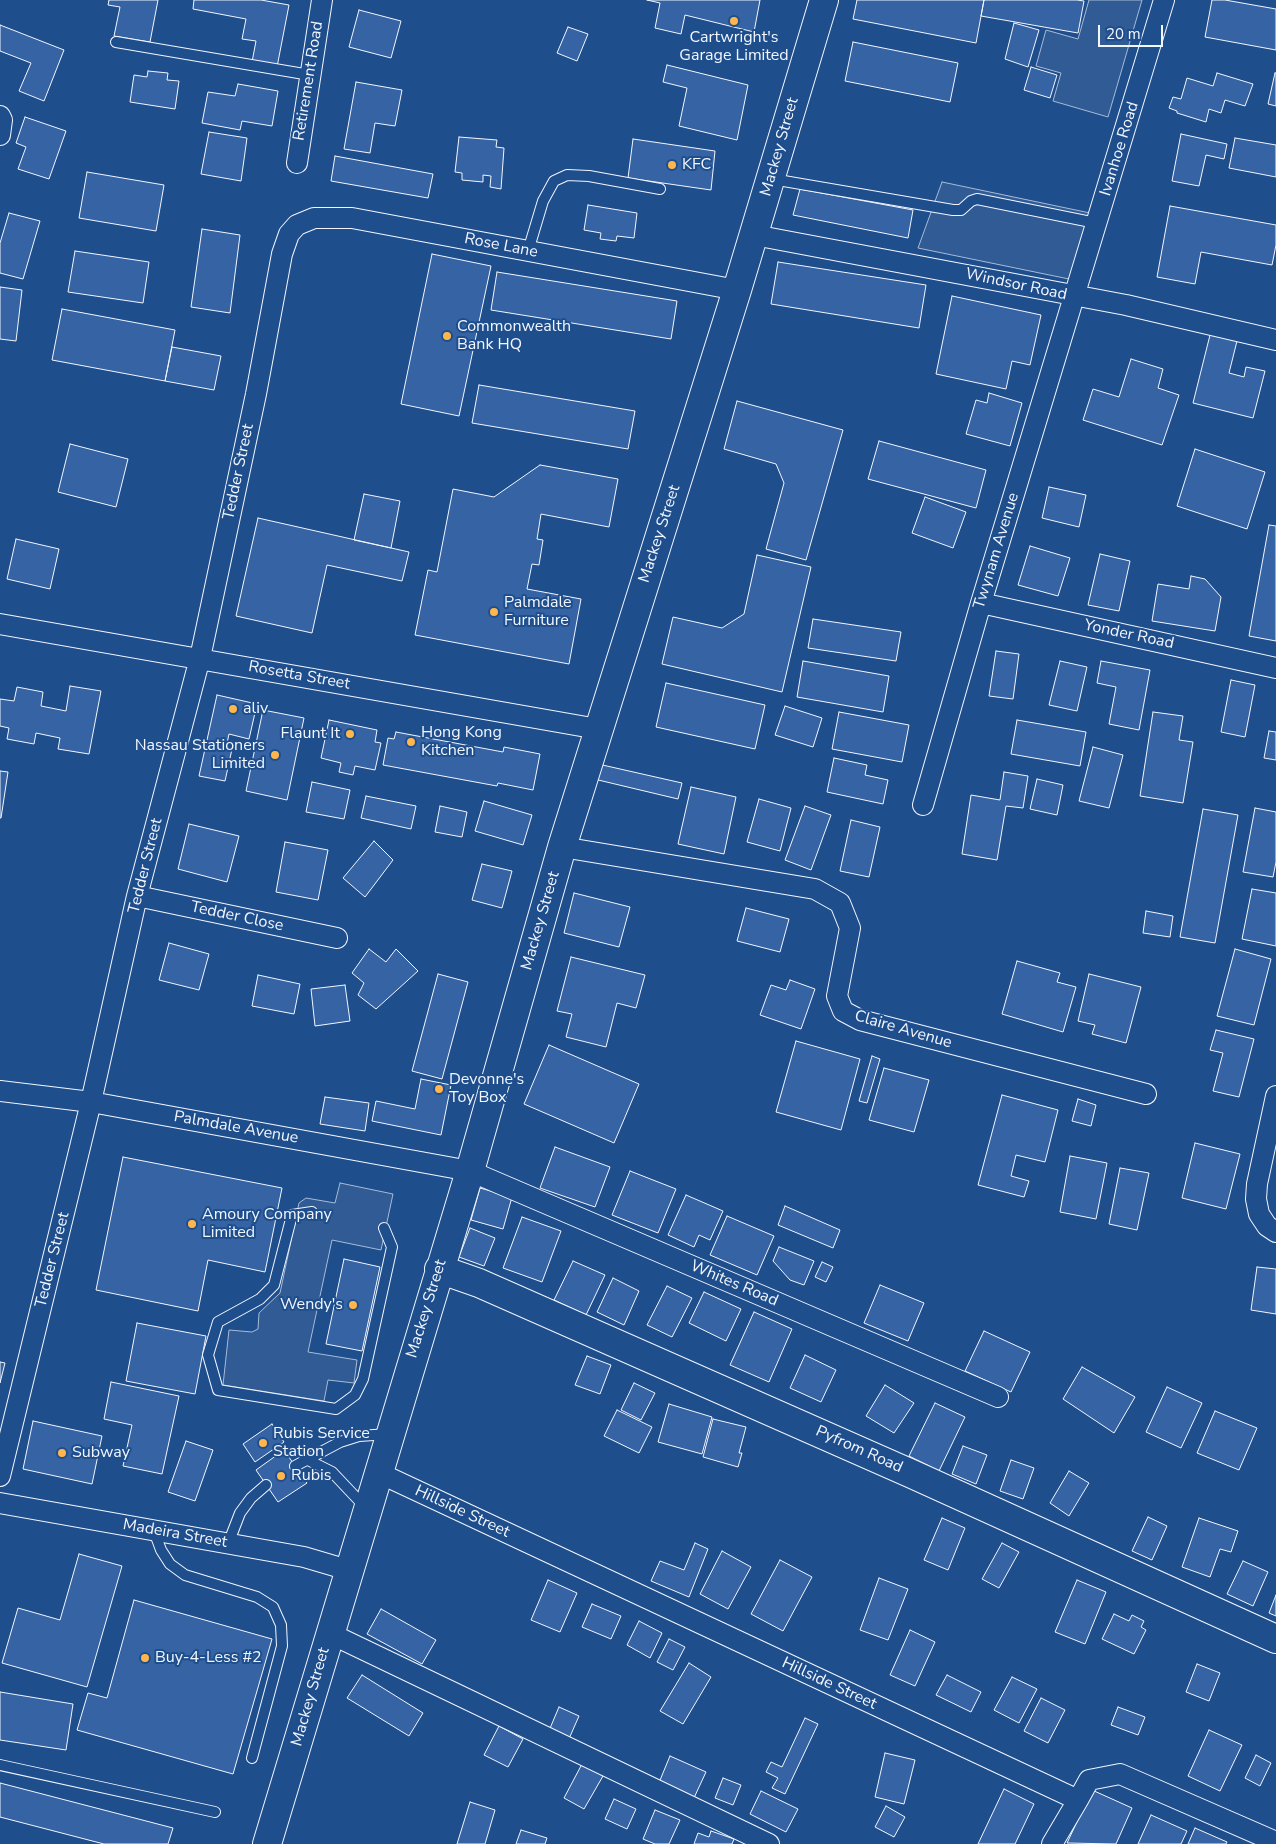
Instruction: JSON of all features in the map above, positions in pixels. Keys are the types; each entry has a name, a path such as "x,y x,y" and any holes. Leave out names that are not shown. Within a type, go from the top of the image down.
{"main road":[{"name":"Mackey Street","path":"267,1844 389,1434 470,1171 562,847 737,290 824,0"},
{"name":"Pyfrom Road","path":"439,1269 479,1283 912,1474 1276,1639"}],"street":[{"name":"Retirement Road","path":"297,163 322,0"},
{"name":"Ivanhoe Road","path":"1074,297 1164,0"},
{"path":"0,116 2,120 0,135"},
{"name":"Rose Lane","path":"282,254 289,234 298,225 314,218 352,218 737,290"},
{"name":"Windsor Road","path":"754,235 1126,306 1276,340"},
{"name":"Tedder Street","path":"0,1476 91,1102 137,896 200,658 256,394 282,254"},
{"name":"Twynam Avenue","path":"923,805 981,603 1074,297"},
{"name":"Yonder Road","path":"981,603 1276,668"},
{"name":"Rosetta Street","path":"0,624 598,729"},
{"name":"Claire Avenue","path":"562,847 815,889 840,903 850,928 837,996 843,1011 860,1020 1146,1094"},
{"name":"Tedder Close","path":"137,896 337,938"},
{"name":"Palmdale Avenue","path":"0,1090 91,1102 470,1171"},
{"path":"1276,1096 1256,1184 1256,1199 1259,1214 1267,1226 1276,1232"},
{"name":"Whites Road","path":"470,1171 998,1397"},
{"name":"Hillside Street","path":"378,1472 1078,1800"},
{"name":"Madeira Street","path":"0,1503 304,1558 348,1570"},
{"path":"330,1633 769,1844"},
{"path":"1052,1844 1089,1780 1120,1774 1276,1842"}],"lane":[{"path":"116,42 310,75"},
{"path":"528,251 543,202 554,181 567,174 589,176 660,189"},
{"path":"771,178 953,210 961,210 971,201 977,199 1096,223"},
{"path":"312,1212 292,1215 274,1285 260,1299 218,1322 208,1355 218,1390 336,1409 355,1395 363,1379 392,1247 384,1228"},
{"path":"296,1466 340,1442 358,1436 389,1434"},
{"path":"308,1460 332,1472 367,1508"},
{"path":"228,1544 240,1513 251,1498 266,1485"},
{"path":"154,1531 161,1550 170,1564 185,1575 257,1597 273,1607 282,1625 282,1646 252,1758"},
{"path":"0,1765 215,1812"}],"shaded area":[{"path":"1089,0 1142,0 1108,117 1053,101 1061,73 1036,66 1046,30 1078,39"},
{"path":"942,182 1090,213 1069,279 918,248"},
{"path":"340,1183 393,1194 381,1250 332,1240 308,1352 357,1360 354,1383 328,1380 324,1401 223,1385 229,1330 252,1332 258,1329 259,1313 280,1293 299,1203 306,1198 335,1203"}],"building":[{"path":"109,0 158,0 150,42 114,36 120,7 108,5"},
{"path":"194,0 261,0 289,5 277,67 252,62 256,41 242,39 246,19 193,9"},
{"name":"Cartwright's Garage Limited","path":"647,0 760,0 754,32 685,15 681,34 655,28 660,3"},
{"path":"857,0 984,0 976,43 853,19"},
{"path":"984,0 1084,1 1078,33 981,16"},
{"path":"1212,0 1225,0 1276,9 1276,50 1205,37"},
{"path":"359,10 401,21 391,58 349,47"},
{"path":"1014,23 1039,30 1028,67 1005,59"},
{"path":"0,25 64,50 44,101 19,91 31,63 0,51"},
{"path":"568,27 588,34 577,61 557,53"},
{"path":"853,42 958,63 950,102 845,81"},
{"path":"667,65 748,85 737,140 679,126 687,88 663,82"},
{"path":"1031,67 1057,75 1050,98 1024,90"},
{"path":"148,71 168,73 167,80 179,81 175,109 130,102 134,75 147,77"},
{"path":"1217,73 1253,84 1245,106 1225,100 1221,113 1209,109 1206,122 1177,113 1177,111 1169,108 1173,97 1181,99 1187,78 1213,86"},
{"path":"1276,73 1276,106 1268,104"},
{"path":"356,82 402,90 395,126 375,123 370,153 344,149"},
{"path":"238,84 278,91 272,126 242,121 240,130 202,123 208,92 235,96"},
{"path":"25,117 66,131 49,179 18,169 26,147 16,143"},
{"path":"209,132 247,138 241,181 201,174"},
{"path":"1181,134 1227,144 1224,159 1206,155 1199,186 1172,181"},
{"path":"459,137 497,140 496,147 504,148 501,189 490,187 491,176 483,175 483,182 462,180 462,173 455,172"},
{"path":"1235,138 1276,145 1276,177 1229,168"},
{"name":"KFC","path":"633,139 715,151 711,190 628,178"},
{"path":"335,156 433,174 428,198 331,181"},
{"path":"87,172 164,185 156,231 79,218"},
{"path":"800,189 913,210 908,238 793,215"},
{"path":"588,205 637,213 634,238 617,236 616,241 600,239 601,233 584,230"},
{"path":"1170,206 1276,225 1276,245 1272,265 1201,252 1195,284 1157,277"},
{"path":"9,213 40,221 23,279 0,273 0,243"},
{"path":"202,229 240,235 230,313 191,307"},
{"path":"75,251 149,262 143,303 68,292"},
{"path":"432,254 491,266 459,416 401,404"},
{"path":"778,262 926,285 919,328 771,304"},
{"path":"497,272 677,301 671,339 491,310"},
{"path":"0,287 22,290 16,341 0,339"},
{"path":"952,296 1041,315 1030,365 1012,361 1006,389 936,374"},
{"path":"62,309 175,330 165,381 52,360"},
{"path":"1211,331 1238,337 1229,373 1244,377 1246,367 1265,371 1253,418 1193,403"},
{"path":"172,347 221,356 214,390 165,381"},
{"path":"1131,359 1163,369 1158,388 1179,395 1162,445 1083,420 1093,389 1119,397"},
{"path":"479,385 635,411 628,449 472,423"},
{"path":"989,393 1022,403 1010,446 966,434 976,400 987,403"},
{"path":"737,401 843,430 806,560 766,549 784,483 776,464 724,449"},
{"path":"879,441 986,470 976,508 868,479"},
{"path":"70,444 128,459 116,507 58,492"},
{"path":"1195,449 1265,472 1247,529 1177,506"},
{"path":"540,465 618,479 609,527 541,514 537,539 543,540 539,565 532,564 527,589 581,599 569,664 415,635 428,570 437,572 453,489 494,497"},
{"path":"1049,487 1086,495 1079,527 1042,518"},
{"path":"364,494 400,501 391,548 354,540"},
{"path":"925,497 966,512 953,548 912,533"},
{"path":"258,518 409,552 402,581 327,565 312,633 236,616"},
{"path":"1269,525 1276,526 1276,641 1249,636"},
{"path":"16,539 59,549 50,589 7,579"},
{"path":"1030,546 1070,558 1058,596 1018,585"},
{"path":"1100,554 1130,561 1119,611 1088,605"},
{"path":"757,555 811,567 782,692 662,664 673,617 722,628 744,614"},
{"path":"1191,576 1205,579 1221,597 1215,631 1152,621 1158,584 1189,589"},
{"path":"813,619 901,632 896,661 808,648"},
{"path":"996,651 1019,654 1013,699 989,696"},
{"path":"803,661 889,676 883,712 797,697"},
{"path":"1060,661 1087,667 1077,711 1049,705"},
{"path":"1101,661 1150,670 1139,730 1109,724 1116,687 1097,683"},
{"path":"1231,680 1255,685 1245,737 1221,732"},
{"path":"666,683 765,705 755,749 656,727"},
{"path":"70,686 101,691 89,754 58,749 60,738 36,733 34,744 7,739 9,728 0,726 0,699 14,701 17,687 43,692 41,706 66,711"},
{"path":"217,695 257,704 249,739 229,734 226,748 232,749 225,781 199,776"},
{"path":"785,706 822,718 813,747 775,735"},
{"name":"Nassau Stationers Limited","path":"263,710 304,718 287,800 246,791"},
{"path":"839,712 909,725 902,762 832,749"},
{"path":"1153,712 1183,716 1179,740 1193,742 1183,803 1140,796"},
{"path":"329,720 377,730 375,742 381,743 375,770 355,766 353,775 339,772 341,763 321,758"},
{"path":"1017,720 1086,732 1080,766 1011,754"},
{"path":"1269,731 1276,732 1276,760 1264,758"},
{"path":"396,732 503,752 504,747 540,754 533,790 498,783 497,786 383,765 388,738 394,739"},
{"path":"1093,747 1123,755 1109,808 1079,801"},
{"path":"834,758 867,765 865,775 888,780 883,804 827,792"},
{"path":"598,764 682,783 678,799 594,779"},
{"path":"0,771 8,772 1,818 0,818"},
{"path":"1004,772 1028,776 1023,808 1006,806 997,860 962,854 971,795 1000,800"},
{"path":"1037,779 1063,785 1057,815 1030,809"},
{"path":"312,782 350,790 344,819 306,812"},
{"path":"691,787 736,797 724,854 678,844"},
{"path":"366,796 416,806 411,829 361,818"},
{"path":"759,799 791,808 780,851 747,842"},
{"path":"484,801 532,815 523,845 475,831"},
{"path":"440,806 467,812 462,837 435,832"},
{"path":"805,806 831,815 811,870 785,860"},
{"path":"1255,808 1276,812 1276,862 1273,877 1243,872"},
{"path":"1203,809 1238,815 1215,943 1180,937"},
{"path":"851,820 880,827 869,877 840,871"},
{"path":"189,824 239,836 227,882 178,869"},
{"path":"374,841 393,860 365,897 343,878"},
{"path":"285,842 328,850 318,900 276,892"},
{"path":"482,864 512,871 502,908 472,900"},
{"path":"1252,889 1276,893 1276,946 1242,939"},
{"path":"574,893 630,907 619,947 564,933"},
{"path":"746,908 789,919 780,952 737,941"},
{"path":"1146,911 1173,916 1170,937 1143,933"},
{"path":"169,943 209,954 199,990 159,980"},
{"path":"369,949 386,962 396,949 418,971 376,1009 358,995 364,983 352,973"},
{"path":"1235,949 1271,959 1254,1025 1217,1016"},
{"path":"571,957 645,975 636,1008 617,1003 606,1047 566,1037 572,1014 557,1011"},
{"path":"1017,961 1060,973 1057,982 1076,987 1063,1032 1002,1014"},
{"path":"438,974 468,982 442,1079 412,1071"},
{"path":"1089,974 1141,987 1126,1043 1092,1034 1095,1025 1078,1021"},
{"path":"258,975 300,984 294,1014 252,1006"},
{"path":"790,980 815,989 801,1029 760,1015 771,985 786,990"},
{"path":"345,985 350,1021 315,1026 311,989"},
{"path":"1216,1030 1254,1039 1239,1097 1213,1091 1223,1053 1210,1050"},
{"path":"796,1041 860,1059 841,1130 776,1112"},
{"path":"549,1045 639,1084 614,1143 524,1104"},
{"path":"872,1056 880,1059 867,1103 859,1101"},
{"path":"884,1068 929,1080 914,1132 869,1120"},
{"path":"421,1079 451,1085 441,1135 372,1121 376,1101 415,1109"},
{"path":"1002,1095 1058,1110 1045,1162 1016,1155 1011,1176 1029,1181 1024,1197 978,1185"},
{"path":"325,1097 369,1103 365,1131 320,1124"},
{"path":"1078,1099 1096,1105 1091,1126 1072,1121"},
{"path":"1195,1143 1240,1154 1226,1209 1182,1198"},
{"path":"555,1147 610,1167 595,1207 540,1188"},
{"path":"1070,1156 1107,1163 1096,1219 1060,1212"},
{"name":"Amoury Company Limited","path":"123,1157 282,1188 265,1272 208,1260 198,1311 96,1290"},
{"path":"1120,1168 1149,1173 1137,1230 1109,1224"},
{"path":"630,1171 676,1189 658,1233 612,1215"},
{"path":"480,1188 512,1197 503,1229 471,1220"},
{"path":"686,1195 723,1211 710,1240 699,1235 694,1247 668,1235"},
{"path":"785,1206 840,1230 833,1248 778,1225"},
{"path":"727,1216 774,1236 757,1275 710,1255"},
{"path":"522,1217 561,1231 542,1282 503,1268"},
{"path":"470,1228 495,1238 484,1266 459,1257"},
{"path":"779,1247 814,1261 804,1285 790,1280 773,1261"},
{"name":"Wendy's","path":"344,1259 380,1267 362,1351 326,1344"},
{"path":"573,1261 605,1275 586,1315 554,1300"},
{"path":"822,1262 833,1267 826,1282 815,1277"},
{"path":"1257,1267 1276,1269 1276,1314 1251,1310"},
{"path":"613,1278 639,1291 624,1325 597,1312"},
{"path":"880,1285 924,1303 908,1341 864,1323"},
{"path":"667,1286 692,1298 672,1337 647,1325"},
{"path":"704,1292 741,1309 726,1341 689,1323"},
{"path":"754,1312 792,1329 769,1382 730,1365"},
{"path":"137,1323 206,1336 195,1394 126,1381"},
{"path":"984,1331 1030,1352 1011,1392 965,1371"},
{"path":"805,1355 836,1370 821,1402 790,1388"},
{"path":"587,1356 611,1365 600,1394 575,1385"},
{"path":"0,1362 5,1363 0,1383"},
{"path":"1082,1367 1135,1397 1114,1433 1063,1399"},
{"path":"111,1382 179,1396 162,1474 123,1466 132,1425 104,1419"},
{"path":"634,1383 655,1393 641,1420 621,1410"},
{"path":"885,1385 914,1403 894,1433 866,1416"},
{"path":"1167,1387 1202,1403 1181,1448 1146,1432"},
{"path":"935,1403 965,1417 939,1471 909,1456"},
{"path":"669,1404 712,1417 702,1454 658,1442"},
{"path":"617,1410 652,1427 639,1453 604,1436"},
{"path":"1215,1411 1257,1428 1239,1470 1197,1453"},
{"path":"713,1419 746,1427 739,1453 742,1453 738,1467 703,1457"},
{"name":"Subway","path":"33,1421 102,1436 92,1484 23,1469"},
{"name":"Rubis Service Station","path":"272,1424 284,1442 255,1462 243,1444"},
{"path":"186,1441 213,1450 195,1501 168,1492"},
{"path":"963,1446 987,1455 976,1484 952,1474"},
{"name":"Rubis","path":"284,1450 307,1483 278,1502 256,1470"},
{"path":"1011,1460 1034,1468 1023,1499 1000,1491"},
{"path":"1069,1471 1089,1483 1069,1516 1050,1503"},
{"path":"1148,1517 1167,1526 1152,1560 1132,1551"},
{"path":"942,1518 965,1528 948,1570 924,1560"},
{"path":"1199,1518 1238,1531 1231,1552 1220,1549 1210,1577 1182,1567"},
{"path":"695,1543 708,1549 689,1597 651,1581 660,1561 684,1570"},
{"path":"1002,1543 1019,1552 999,1588 982,1579"},
{"path":"722,1551 751,1567 728,1609 700,1594"},
{"path":"79,1554 122,1566 87,1687 2,1663 18,1608 60,1620"},
{"path":"780,1560 812,1577 783,1631 751,1614"},
{"path":"1243,1561 1268,1572 1253,1606 1227,1594"},
{"path":"879,1578 908,1589 888,1640 860,1630"},
{"path":"548,1580 577,1593 560,1632 531,1620"},
{"path":"1077,1580 1106,1592 1085,1644 1055,1632"},
{"path":"1276,1595 1276,1616 1269,1613"},
{"path":"134,1600 272,1639 233,1774 77,1730 88,1693 107,1698"},
{"path":"592,1604 621,1616 611,1639 582,1627"},
{"path":"381,1609 436,1640 422,1664 367,1634"},
{"path":"1114,1614 1129,1621 1132,1615 1144,1621 1141,1627 1146,1630 1134,1654 1102,1639"},
{"path":"639,1621 662,1633 650,1658 627,1645"},
{"path":"910,1630 935,1642 915,1686 890,1675"},
{"path":"669,1639 685,1647 673,1670 657,1662"},
{"path":"689,1663 711,1677 683,1724 660,1711"},
{"path":"1197,1664 1220,1673 1209,1701 1186,1692"},
{"path":"362,1675 423,1713 409,1736 347,1698"},
{"path":"947,1675 981,1692 971,1712 936,1695"},
{"path":"1012,1677 1037,1689 1019,1723 994,1710"},
{"path":"0,1692 73,1704 66,1750 0,1740"},
{"path":"1041,1698 1065,1710 1048,1743 1024,1731"},
{"path":"559,1707 579,1716 568,1741 548,1733"},
{"path":"1118,1707 1145,1717 1138,1735 1111,1725"},
{"path":"805,1718 818,1724 785,1794 772,1788 778,1778 766,1772 771,1762 782,1767"},
{"path":"499,1726 523,1739 508,1767 484,1755"},
{"path":"1209,1730 1242,1745 1220,1791 1188,1776"},
{"path":"885,1753 915,1760 904,1804 875,1797"},
{"path":"1256,1755 1271,1763 1260,1786 1245,1778"},
{"path":"670,1756 706,1772 693,1800 658,1785"},
{"path":"582,1764 603,1776 584,1809 564,1798"},
{"path":"723,1778 741,1785 733,1805 715,1798"},
{"path":"0,1783 173,1828 168,1844 104,1844 0,1817"},
{"path":"1004,1789 1034,1804 1015,1844 978,1844"},
{"path":"1092,1790 1132,1808 1116,1844 1067,1843"},
{"path":"761,1791 798,1809 786,1832 750,1814"},
{"path":"614,1799 636,1809 627,1829 605,1819"},
{"path":"470,1802 495,1810 485,1844 457,1844"},
{"path":"886,1806 905,1817 894,1837 875,1827"},
{"path":"655,1810 680,1820 669,1844 655,1844 643,1839"},
{"path":"1151,1815 1187,1831 1181,1844 1138,1844"},
{"path":"1195,1828 1227,1842 1226,1844 1188,1844"},
{"path":"521,1830 547,1838 545,1844 516,1844"},
{"path":"711,1831 734,1839 732,1844 694,1844 698,1833 709,1837"}],"place":[{"name":"Cartwright's Garage Limited","path":"734,21"},
{"name":"KFC","path":"672,165"},
{"name":"Commonwealth Bank HQ","path":"447,336"},
{"name":"Palmdale Furniture","path":"494,612"},
{"name":"aliv","path":"233,709"},
{"name":"Flaunt It","path":"350,734"},
{"name":"Hong Kong Kitchen","path":"411,742"},
{"name":"Nassau Stationers Limited","path":"275,755"},
{"name":"Devonne's Toy Box","path":"439,1089"},
{"name":"Amoury Company Limited","path":"192,1224"},
{"name":"Wendy's","path":"353,1305"},
{"name":"Rubis Service Station","path":"263,1443"},
{"name":"Subway","path":"62,1453"},
{"name":"Rubis","path":"281,1476"},
{"name":"Buy-4-Less #2","path":"145,1658"}]}
